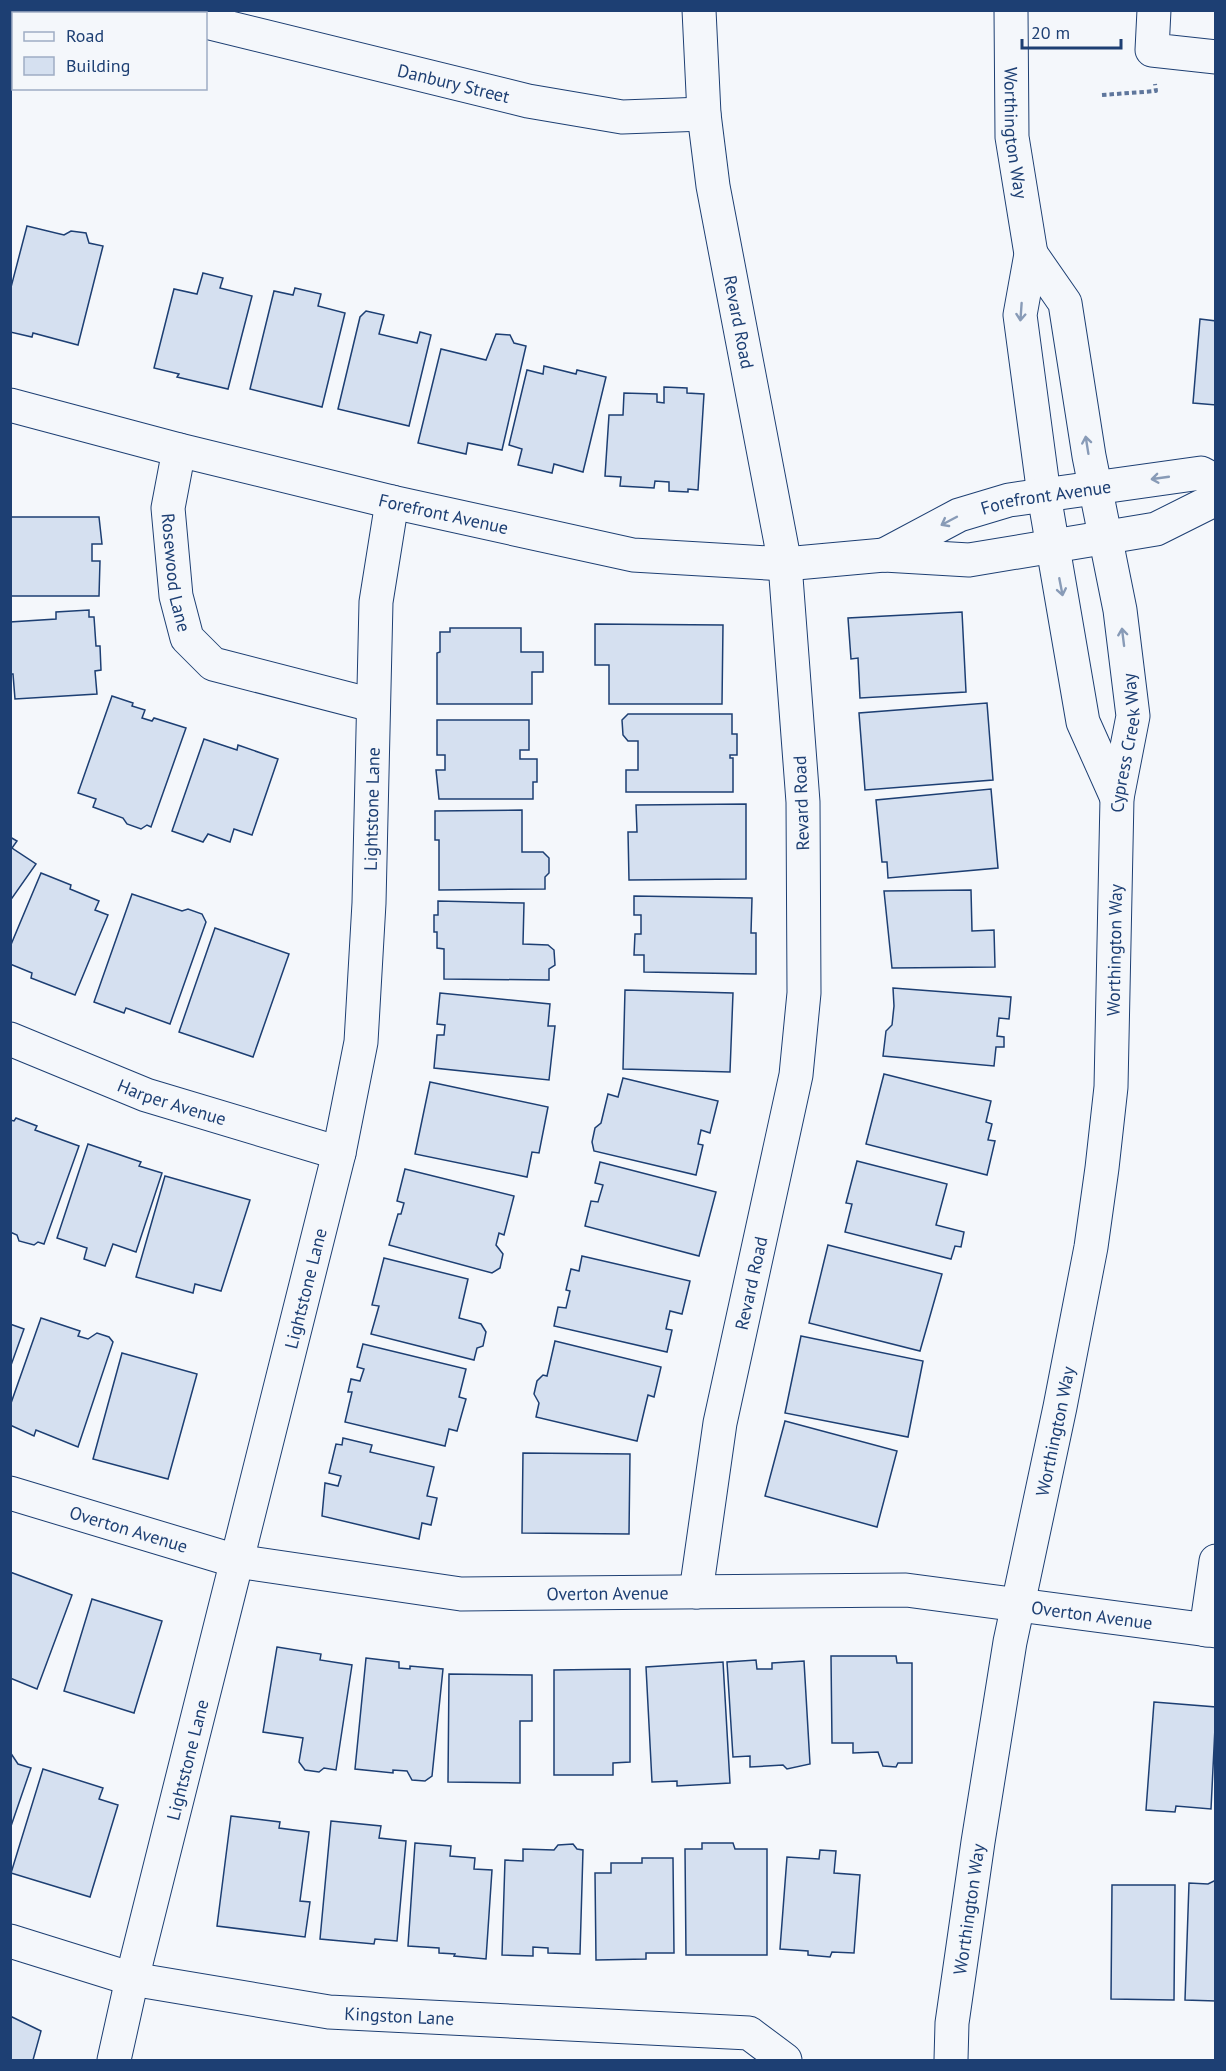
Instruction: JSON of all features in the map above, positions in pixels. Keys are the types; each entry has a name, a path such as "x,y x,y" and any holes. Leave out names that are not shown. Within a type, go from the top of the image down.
{"street":[{"name":"Revard Road","path":"696,1592 720,1423 796,1075 804,993 803,802 785,564 713,186 704,114 699,10"},
{"name":"Worthington Way","path":"1011,10 1012,137 1031,254"},
{"path":"1154,10 1152,50 1215,57"},
{"name":"Danbury Street","path":"207,22 528,101 580,111 622,117 704,114"},
{"name":"Cypress Creek Way","path":"1031,254 1065,303 1096,488 1120,610 1133,716 1117,798"},
{"name":"Cypress Creek Way","path":"1031,254 1020,315 1044,495 1083,722 1117,798"},
{"name":"Forefront Avenue","path":"10,405 178,450 392,502 633,555 785,564 884,555 969,560 1156,529 1215,499"},
{"name":"Rosewood Lane","path":"178,450 168,508 176,597 187,638 213,664 372,705"},
{"name":"Forefront Avenue","path":"884,555 959,515 1009,500 1201,473 1215,481"},
{"name":"Lightstone Lane","path":"114,2061 132,1979 339,1154 361,1042 369,903 376,602 392,502"},
{"name":"Worthington Way","path":"951,2061 952,2023 978,1842 1017,1603 1067,1372 1091,1247 1102,1168 1111,1087 1117,798"},
{"name":"Harper Avenue","path":"10,1039 146,1095 339,1154"},
{"name":"Overton Avenue","path":"10,1493 236,1561 461,1594 906,1590 1017,1603 1211,1631"},
{"path":"1211,1631 1215,1561"},
{"name":"Kingston Lane","path":"10,1941 132,1979 329,2012 749,2033 785,2061"}],"path":[{"path":"1102,95 1156,92 1152,50"}],"building":[{"path":"27,226 64,235 71,231 86,233 89,243 103,246 78,345 33,333 32,337 10,332 10,291"},
{"path":"203,273 223,278 220,288 252,296 228,389 177,377 179,374 154,368 174,289 197,294"},
{"path":"295,288 321,294 318,306 345,313 322,407 250,389 274,291 293,295"},
{"path":"366,311 384,315 379,334 417,343 420,332 431,335 409,426 338,409 360,317"},
{"path":"1200,319 1216,321 1216,405 1193,403"},
{"path":"496,334 510,335 514,343 526,346 502,450 468,443 466,454 418,443 441,349 486,360"},
{"path":"544,366 576,374 577,370 606,377 583,472 554,464 552,473 518,465 522,449 509,445 527,370 543,374"},
{"path":"664,387 687,388 687,393 704,394 698,490 669,491 669,482 655,481 654,488 620,486 621,477 605,476 609,415 623,415 624,393 657,394 657,402 664,403"},
{"path":"10,517 99,517 102,544 92,544 92,561 100,561 99,596 10,596"},
{"path":"89,610 89,617 94,617 96,646 100,646 101,670 95,671 97,694 15,699 13,674 10,674 10,622 56,619 56,612"},
{"path":"962,612 966,692 860,698 858,658 851,659 848,618"},
{"path":"595,624 723,625 722,704 609,704 609,665 595,665"},
{"path":"450,628 521,628 521,652 543,652 543,672 532,672 532,704 437,704 437,653 440,652 440,632 450,632"},
{"path":"112,696 145,710 142,718 152,721 154,718 186,728 151,827 147,825 141,829 127,824 123,818 93,807 96,799 78,793"},
{"path":"987,703 993,780 865,790 859,713"},
{"path":"628,714 732,714 732,734 737,734 737,755 730,755 730,758 733,758 733,792 626,792 626,770 638,770 638,741 628,741 623,735 622,720"},
{"path":"437,720 529,720 529,750 520,750 520,759 537,759 537,782 533,782 533,799 439,799 436,770 445,770 445,755 437,755"},
{"path":"204,739 237,750 238,745 278,759 252,835 234,829 230,842 208,834 203,842 172,831"},
{"path":"991,789 998,868 888,878 887,862 882,862 876,800"},
{"path":"746,804 746,879 629,880 628,832 637,832 636,805"},
{"path":"522,810 522,852 543,852 549,858 549,873 545,877 545,889 439,890 439,840 435,840 435,811"},
{"path":"10,837 17,841 12,848 36,864 10,901"},
{"path":"41,873 71,885 70,889 99,901 95,910 108,915 75,995 31,978 32,973 10,964 10,947"},
{"path":"971,890 972,931 994,930 995,967 892,968 884,891"},
{"path":"132,894 182,911 188,909 202,914 206,922 170,1024 126,1008 124,1013 94,1002"},
{"path":"634,896 752,898 751,933 756,933 756,974 644,972 644,955 634,955 635,934 641,934 641,915 634,915"},
{"path":"438,901 524,903 523,944 548,945 554,950 555,965 549,969 549,980 444,979 444,949 437,948 437,932 434,932 434,915 438,915"},
{"path":"215,928 289,954 253,1057 179,1032"},
{"path":"893,988 1011,997 1009,1019 999,1018 997,1036 1004,1037 1004,1047 996,1047 994,1066 883,1056 886,1031 892,1025"},
{"path":"625,990 733,993 730,1072 623,1069"},
{"path":"440,993 550,1004 548,1026 555,1026 549,1080 434,1068 437,1035 444,1035 445,1025 437,1024"},
{"path":"884,1074 991,1101 986,1122 992,1124 988,1140 995,1141 987,1175 866,1144"},
{"path":"623,1078 718,1101 710,1133 701,1130 698,1144 703,1145 696,1175 594,1151 592,1142 595,1128 601,1123 608,1094 618,1097"},
{"path":"430,1082 548,1107 539,1153 532,1152 527,1177 415,1154"},
{"path":"16,1118 37,1126 35,1130 79,1146 44,1244 38,1242 34,1245 19,1241 17,1235 10,1232 10,1120 14,1121"},
{"path":"88,1144 141,1162 139,1166 162,1173 136,1252 113,1244 105,1266 84,1259 87,1248 57,1238"},
{"path":"857,1161 947,1184 936,1225 964,1232 961,1247 955,1246 951,1259 845,1232 852,1204 846,1203"},
{"path":"600,1162 716,1192 699,1256 585,1226 591,1201 598,1202 603,1185 595,1183"},
{"path":"405,1169 514,1196 504,1235 499,1233 496,1245 503,1254 500,1268 492,1273 389,1245 398,1214 401,1214 404,1203 397,1201"},
{"path":"165,1176 250,1200 221,1291 195,1284 193,1293 136,1277"},
{"path":"828,1245 942,1274 920,1351 809,1323"},
{"path":"582,1256 690,1281 682,1314 670,1311 666,1329 672,1330 667,1352 554,1326 558,1307 566,1308 570,1291 566,1290 571,1269 579,1271"},
{"path":"384,1258 468,1279 459,1318 481,1324 486,1332 483,1346 477,1348 474,1360 371,1334 379,1306 372,1305"},
{"path":"41,1318 80,1331 78,1336 88,1339 97,1333 109,1337 113,1342 78,1447 36,1430 34,1436 10,1425 10,1406"},
{"path":"10,1324 24,1329 10,1368"},
{"path":"801,1336 923,1361 908,1437 785,1413"},
{"path":"555,1341 661,1367 654,1397 648,1395 637,1441 536,1417 539,1403 534,1394 537,1381 543,1375 547,1376"},
{"path":"363,1344 466,1369 459,1397 466,1399 457,1431 449,1429 445,1446 345,1422 352,1392 348,1392 351,1379 360,1381 364,1369 357,1367"},
{"path":"122,1353 197,1374 168,1479 93,1459"},
{"path":"785,1421 897,1451 877,1527 765,1496"},
{"path":"343,1438 372,1445 370,1452 434,1467 427,1496 437,1498 431,1525 422,1523 419,1539 322,1516 325,1483 338,1486 341,1476 329,1473 336,1444 342,1445"},
{"path":"523,1453 630,1454 629,1534 522,1533"},
{"path":"10,1572 72,1595 37,1689 10,1678"},
{"path":"92,1599 162,1621 134,1713 64,1691"},
{"path":"277,1647 321,1654 320,1660 352,1665 336,1770 324,1768 319,1772 305,1770 299,1762 303,1738 263,1732"},
{"path":"831,1656 896,1656 897,1663 912,1663 912,1763 898,1763 896,1767 883,1766 878,1752 853,1753 853,1743 832,1743"},
{"path":"366,1658 399,1662 399,1668 410,1669 410,1666 443,1669 432,1776 425,1781 412,1780 407,1771 393,1770 393,1773 355,1769"},
{"path":"756,1660 757,1669 772,1669 772,1663 804,1661 810,1764 787,1769 783,1765 750,1767 750,1756 733,1757 727,1662"},
{"path":"723,1662 730,1783 677,1786 677,1781 652,1782 646,1667"},
{"path":"630,1669 630,1762 613,1763 613,1775 554,1775 554,1670"},
{"path":"449,1674 532,1675 532,1721 520,1721 520,1783 448,1782"},
{"path":"1154,1702 1216,1707 1211,1809 1176,1806 1175,1812 1146,1810"},
{"path":"10,1752 18,1764 31,1768 10,1829"},
{"path":"43,1769 103,1788 99,1799 118,1805 90,1897 11,1873"},
{"path":"231,1816 280,1822 279,1828 309,1832 300,1901 310,1902 305,1937 217,1926"},
{"path":"331,1821 381,1826 379,1838 406,1841 397,1941 375,1939 374,1944 320,1939"},
{"path":"415,1843 451,1846 450,1856 475,1858 474,1869 492,1870 486,1959 439,1953 439,1948 408,1946"},
{"path":"702,1843 733,1843 735,1849 767,1849 767,1955 686,1955 685,1849 702,1849"},
{"path":"573,1844 577,1849 583,1850 580,1954 548,1953 548,1948 533,1947 533,1956 502,1955 505,1860 523,1861 523,1849 554,1850 558,1845"},
{"path":"820,1850 836,1851 834,1873 860,1875 854,1953 832,1952 830,1957 808,1955 808,1951 780,1949 787,1857 819,1859"},
{"path":"642,1858 673,1858 674,1953 646,1953 646,1959 596,1960 595,1873 611,1873 611,1863 642,1863"},
{"path":"1216,1880 1216,2001 1185,2000 1189,1883 1208,1884"},
{"path":"1112,1885 1175,1885 1174,2000 1111,1999"},
{"path":"10,2016 41,2031 33,2060 10,2060"}]}
